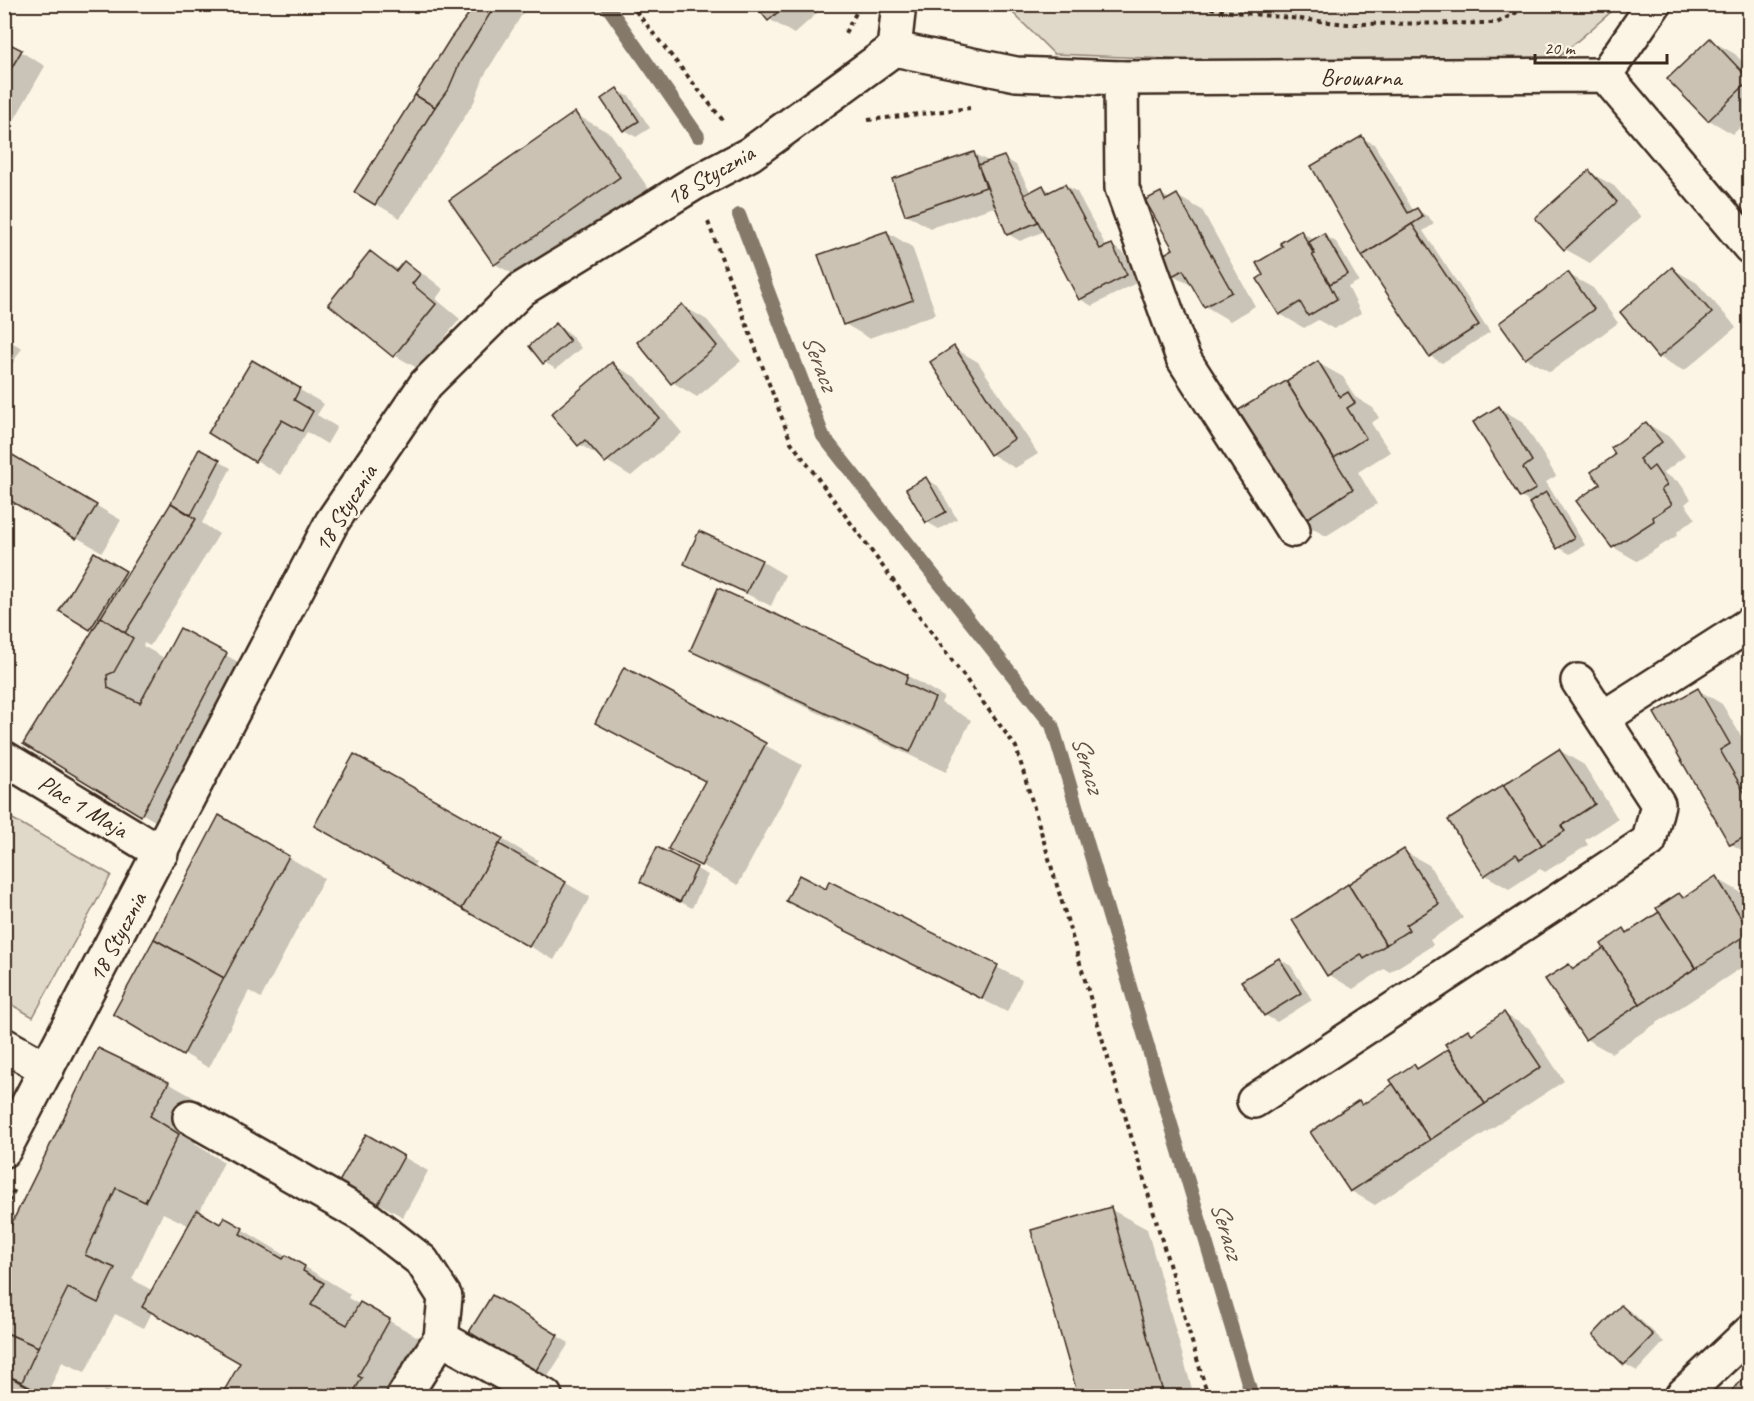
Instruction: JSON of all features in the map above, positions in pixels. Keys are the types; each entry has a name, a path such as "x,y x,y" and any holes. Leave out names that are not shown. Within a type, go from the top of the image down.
{"street":[{"path":"894,49 899,4"},
{"path":"1654,4 1605,75 1749,247"},
{"name":"18 Stycznia","path":"4,1150 332,522 426,384 522,289 693,184 750,154 894,49"},
{"name":"Browarna","path":"894,49 1016,74 1121,78 1605,75"},
{"path":"1121,78 1122,188 1183,358 1293,530"},
{"path":"1603,718 1749,624"},
{"path":"1254,1101 1648,841 1658,804 1578,681"},
{"name":"Plac 1 Maja","path":"4,758 161,853"},
{"path":"4,1045 47,1069"},
{"path":"190,1117 364,1216 422,1261 445,1298 441,1338 404,1396"},
{"path":"1682,1396 1749,1332"},
{"path":"441,1338 545,1396"}],"path":[{"path":"630,4 750,154"},
{"path":"1193,4 1347,24 1497,23 1532,4"},
{"path":"860,124 870,118 978,107"},
{"path":"693,184 791,442 1016,747 1208,1396"},
{"path":"1734,278 1749,295"},
{"path":"4,1210 20,1180"}],"shaded area":[{"path":"1005,5 1619,5 1538,75 1054,54"},
{"path":"4,814 111,875 33,1017 5,1001"}],"building":[{"path":"476,4 496,4 460,62 449,88 435,107 415,95 450,39"},
{"path":"754,4 787,4 768,21"},
{"path":"1710,38 1750,80 1708,121 1667,79"},
{"path":"4,41 22,50 4,81"},
{"path":"617,88 639,121 623,131 601,99"},
{"path":"415,95 435,107 375,205 354,192"},
{"path":"575,112 620,177 494,265 449,200"},
{"path":"1362,136 1408,213 1417,208 1423,217 1362,256 1311,166"},
{"path":"974,152 986,187 905,215 892,179"},
{"path":"1004,156 1038,222 1007,235 978,165"},
{"path":"1589,170 1617,202 1564,250 1535,218"},
{"path":"1065,184 1100,249 1112,244 1127,275 1079,300 1024,195 1043,185 1047,193"},
{"path":"1161,192 1165,201 1177,194 1232,292 1204,307 1183,270 1172,276 1161,256 1173,249 1145,200"},
{"path":"1412,224 1479,325 1429,357 1362,256"},
{"path":"1301,230 1337,299 1308,316 1300,302 1279,315 1257,279 1263,275 1256,263 1283,247 1280,243"},
{"path":"887,231 913,300 843,325 818,255"},
{"path":"1324,233 1348,274 1330,284 1312,255 1315,254 1309,242"},
{"path":"370,251 396,271 404,261 420,274 412,284 436,304 393,357 328,304"},
{"path":"1672,267 1712,313 1658,358 1620,312"},
{"path":"1568,272 1594,309 1525,359 1499,323"},
{"path":"682,304 717,346 671,384 637,342"},
{"path":"556,323 570,341 543,364 529,346"},
{"path":"954,346 1014,439 990,455 930,362"},
{"path":"252,360 300,388 294,400 313,411 302,431 282,420 255,462 208,433"},
{"path":"1318,361 1340,397 1348,392 1355,403 1347,408 1366,438 1334,458 1286,381"},
{"path":"612,362 659,418 605,463 585,440 578,446 551,414"},
{"path":"1286,381 1353,489 1300,523 1232,414"},
{"path":"1499,406 1532,461 1523,468 1536,489 1520,498 1473,422"},
{"path":"1646,422 1662,442 1639,459 1648,471 1654,466 1667,485 1661,490 1672,504 1653,517 1654,521 1612,548 1576,501 1600,484 1591,472 1615,455 1611,448"},
{"path":"199,449 220,460 191,515 171,503"},
{"path":"4,450 97,505 76,539 4,497"},
{"path":"926,477 946,512 926,523 906,489"},
{"path":"1546,492 1574,538 1557,549 1529,503"},
{"path":"171,503 196,519 125,633 101,617"},
{"path":"699,531 762,560 746,593 684,564"},
{"path":"94,552 126,571 90,630 59,611"},
{"path":"718,588 908,675 905,684 935,698 910,752 690,651"},
{"path":"101,617 133,638 114,672 107,675 108,688 140,703 180,628 227,653 141,816 23,744"},
{"path":"624,667 766,743 701,866 668,849 705,781 595,723"},
{"path":"1698,688 1730,744 1720,750 1750,802 1750,834 1730,845 1654,713"},
{"path":"1559,749 1595,804 1561,826 1565,831 1542,845 1503,785"},
{"path":"354,754 503,838 462,909 314,826"},
{"path":"1503,785 1542,845 1520,859 1516,854 1484,876 1448,820"},
{"path":"219,815 289,856 224,978 154,939"},
{"path":"499,844 566,882 529,947 462,909"},
{"path":"657,847 697,867 680,902 640,882"},
{"path":"1404,849 1439,904 1406,925 1409,930 1386,945 1348,884"},
{"path":"799,875 826,889 829,881 998,965 982,999 786,901"},
{"path":"1716,876 1750,932 1696,968 1656,908 1679,893 1683,898"},
{"path":"1348,884 1386,945 1364,959 1361,954 1327,976 1292,920"},
{"path":"1659,912 1696,968 1640,1004 1601,944 1624,928 1627,933"},
{"path":"154,939 224,978 183,1056 113,1014"},
{"path":"1604,948 1640,1004 1585,1040 1545,979 1569,964 1573,969"},
{"path":"1279,958 1301,993 1264,1016 1241,981"},
{"path":"1504,1012 1541,1067 1485,1104 1445,1044 1468,1029 1472,1034"},
{"path":"98,1048 169,1082 150,1116 179,1134 145,1202 116,1188 85,1255 115,1268 98,1303 68,1288 38,1347 4,1332 4,1239"},
{"path":"1448,1049 1485,1104 1430,1140 1390,1080 1414,1064 1417,1069"},
{"path":"1393,1084 1430,1140 1350,1192 1310,1132 1359,1100 1362,1105"},
{"path":"366,1134 404,1156 378,1204 339,1182"},
{"path":"1111,1207 1164,1396 1078,1396 1031,1230"},
{"path":"197,1210 220,1224 224,1217 243,1228 240,1234 283,1259 286,1255 305,1266 303,1271 324,1283 311,1305 347,1325 360,1302 390,1319 358,1376 362,1378 351,1396 221,1396 240,1363 142,1307"},
{"path":"492,1295 558,1335 535,1372 469,1332"},
{"path":"1621,1305 1653,1335 1624,1365 1593,1335"},
{"path":"4,1332 38,1347 22,1382 4,1374"},
{"path":"1750,1373 1750,1396 1738,1396 1732,1390"},
{"path":"4,1374 41,1393 41,1396 4,1396"}],"waterway":[{"name":"Seracz","path":"606,4 698,136"},
{"name":"Seracz","path":"739,215 823,436 1052,725 1252,1396"}]}
